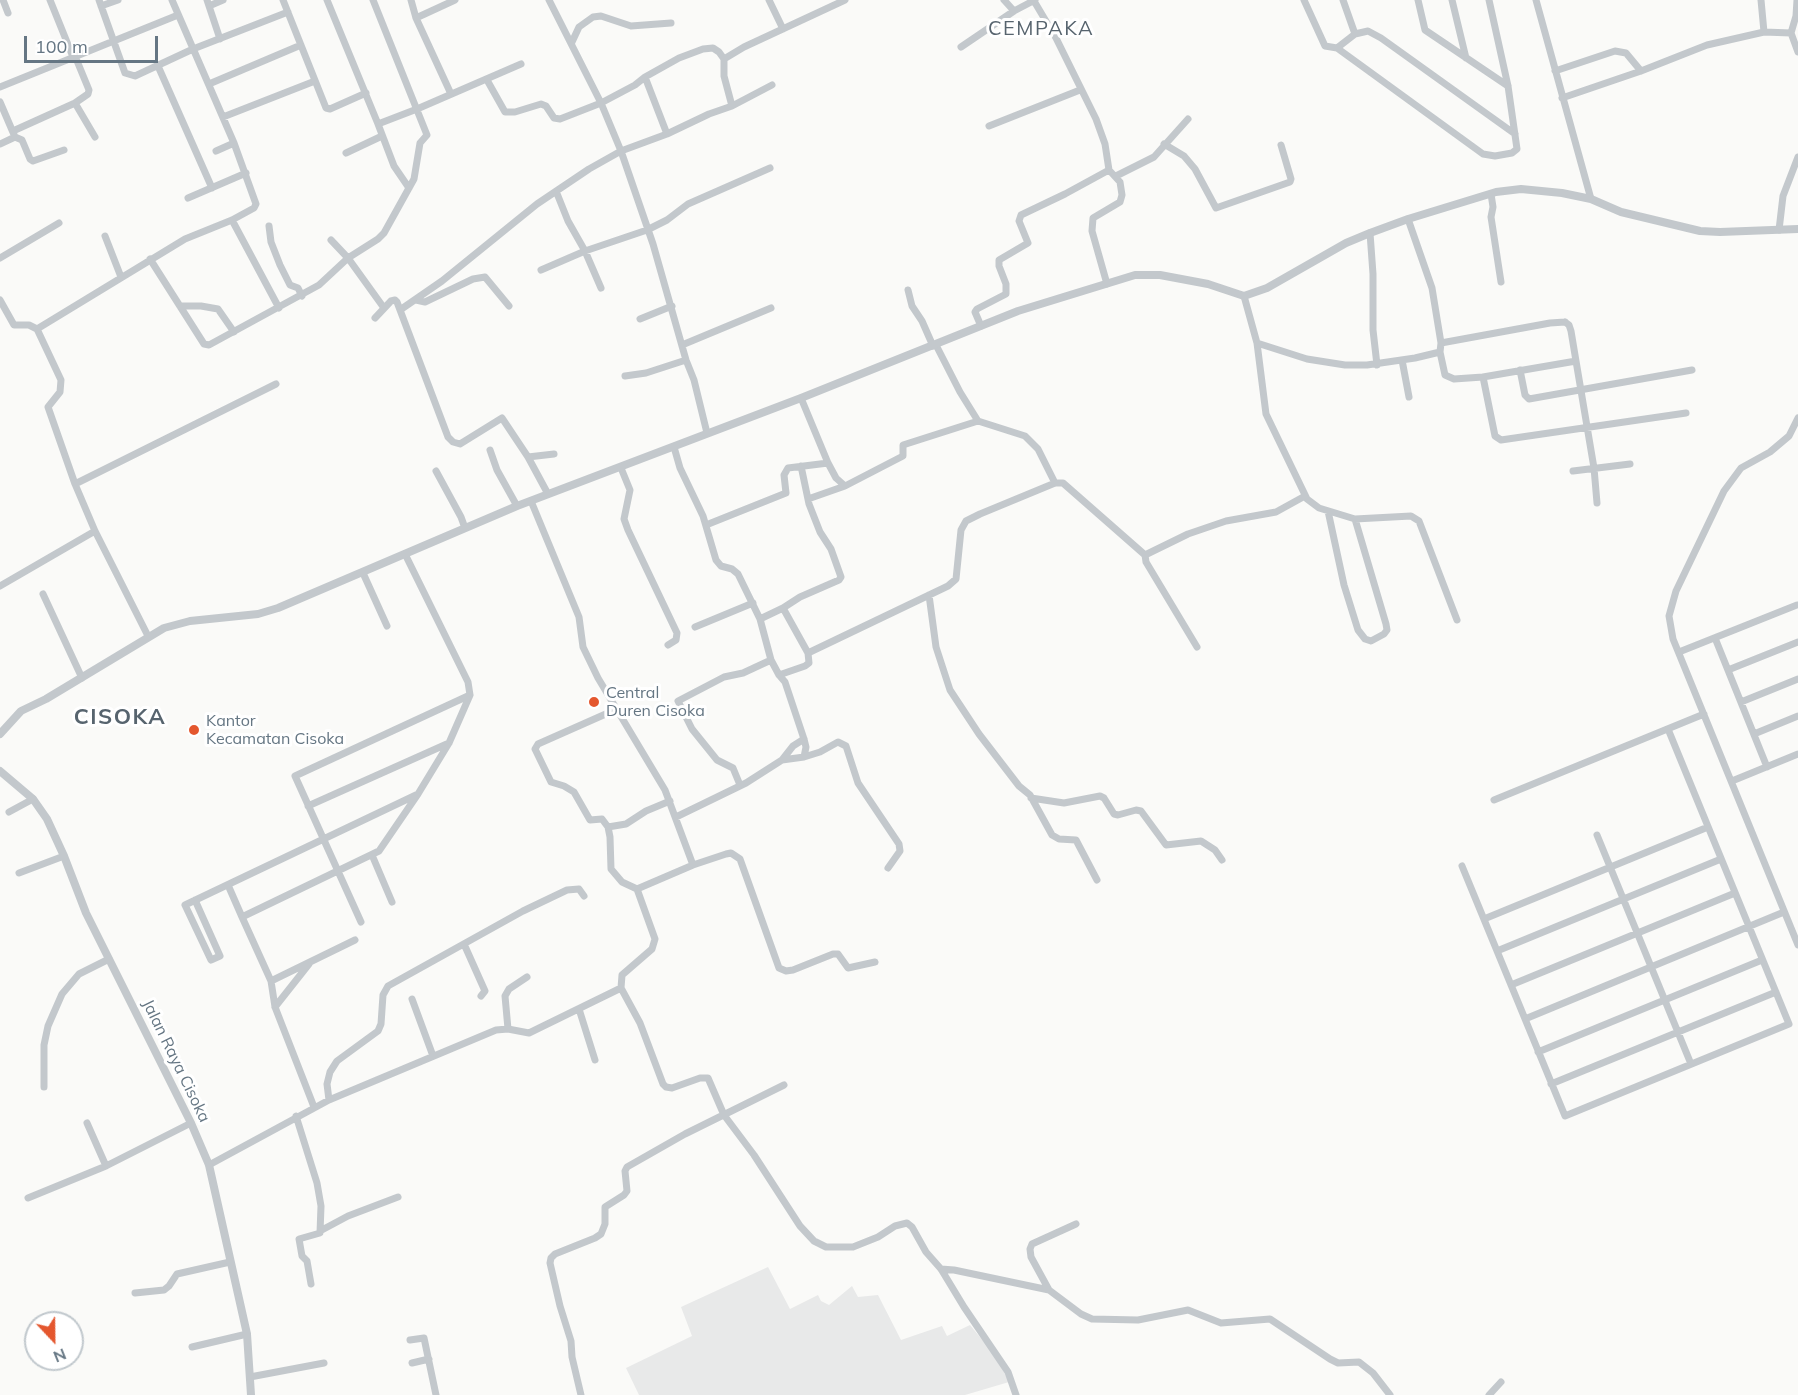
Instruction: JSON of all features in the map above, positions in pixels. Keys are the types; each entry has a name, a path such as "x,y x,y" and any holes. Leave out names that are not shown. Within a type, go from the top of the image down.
{"street":[{"path":"3,0 8,13"},
{"path":"0,144 14,134 75,103 89,92 50,0"},
{"path":"118,0 100,3 120,62 125,73 129,75 141,74 193,49 288,12"},
{"path":"37,329 185,239 232,220 254,208 256,204 234,143 172,0"},
{"path":"220,39 208,3 223,0"},
{"path":"283,0 324,106 328,109 366,93"},
{"path":"327,0 394,166 409,188"},
{"path":"150,260 204,344 209,345 302,296 319,285 348,258 384,233 409,188 416,172 420,143 428,135 373,0"},
{"path":"411,0 416,18 451,94"},
{"path":"416,18 454,0"},
{"path":"549,0 572,42 621,151 672,306 707,433"},
{"path":"769,0 783,29"},
{"path":"724,59 744,47 845,0"},
{"path":"1004,0 1014,11"},
{"path":"961,47 1034,0 1096,119 1105,144 1109,170 1120,182 1121,199 1093,218 1092,231 1107,284"},
{"path":"1304,0 1325,46 1337,48 1483,154 1495,156 1512,153 1517,148 1508,86 1489,0"},
{"path":"1343,0 1355,34"},
{"path":"1418,0 1425,30 1508,86"},
{"path":"1452,0 1466,58"},
{"path":"1536,0 1591,199"},
{"path":"1761,0 1764,32"},
{"path":"1797,0 1796,16 1791,33 1798,52"},
{"path":"0,87 178,15"},
{"path":"572,42 579,27 593,17 601,16 631,26 671,23"},
{"path":"1337,48 1355,34 1368,31 1515,134"},
{"path":"1562,98 1707,45 1764,32 1791,33"},
{"path":"209,84 301,45"},
{"path":"487,80 505,112 515,112 541,104 546,106 554,118 560,119 601,103 679,58 703,49 713,48 719,51 724,59 724,76 732,106"},
{"path":"1555,71 1615,51 1626,53 1641,71"},
{"path":"378,124 477,82 487,80 520,64"},
{"path":"158,66 212,188"},
{"path":"645,78 667,134"},
{"path":"223,117 315,81"},
{"path":"400,310 442,281 537,204 621,151 732,106 772,84"},
{"path":"989,126 1080,90"},
{"path":"0,102 14,134 22,140 30,159 33,161 64,150"},
{"path":"75,103 95,137"},
{"path":"1116,176 1154,157 1188,118"},
{"path":"346,153 382,136"},
{"path":"216,151 234,143"},
{"path":"1164,144 1184,156 1195,169 1216,208 1290,182 1281,145"},
{"path":"1779,230 1783,196 1798,157"},
{"path":"542,270 585,251 647,230 667,220 688,204 770,168"},
{"path":"981,326 975,312 977,309 1006,294 1006,284 999,260 1028,244 1019,221 1021,215 1109,170"},
{"path":"188,198 246,173"},
{"path":"0,734 21,711 46,699 164,628 190,621 258,614 278,608 517,506 801,398 1018,311 1135,275 1160,275 1208,284 1244,296 1267,288 1346,243 1370,233 1491,194 1521,189 1562,193 1591,199 1621,212 1701,231 1798,229"},
{"path":"556,191 600,288"},
{"path":"1491,194 1493,207 1491,217 1501,282"},
{"path":"1408,219 1432,288 1444,375 1450,378 1483,377 1576,361"},
{"path":"232,220 279,308"},
{"path":"0,258 59,223"},
{"path":"269,226 271,242 280,265 290,285 298,288 302,296"},
{"path":"1370,233 1373,330 1377,365"},
{"path":"105,236 121,277"},
{"path":"331,240 348,258 384,308"},
{"path":"416,300 425,302 479,276 489,280 509,306"},
{"path":"908,290 912,306 978,422"},
{"path":"1244,296 1257,343 1266,414 1305,496 1318,508 1355,519 1412,516 1419,521 1456,620"},
{"path":"0,300 14,325 29,325 37,329 61,380 60,392 48,407 75,484 95,531 148,636"},
{"path":"375,318 391,301 395,300 448,437 455,444 460,444 502,418 528,457 548,494"},
{"path":"180,306 218,309 234,332"},
{"path":"640,319 672,306"},
{"path":"682,345 771,308"},
{"path":"1257,343 1307,359 1377,365 1440,348 1550,323 1565,322 1571,331 1594,468 1597,503"},
{"path":"626,376 646,373 686,360"},
{"path":"1402,360 1409,397"},
{"path":"1520,370 1525,395 1529,399 1692,370"},
{"path":"1483,377 1495,436 1500,440 1686,413"},
{"path":"75,484 276,384"},
{"path":"801,398 828,463 836,478 845,486"},
{"path":"1798,418 1789,436 1770,452 1741,468 1724,491 1676,591 1669,616 1670,628 1679,652 1798,945"},
{"path":"808,499 845,486 903,456 903,445 978,422 1025,436 1038,449 1055,483"},
{"path":"674,447 680,468 706,525 716,560 721,566 732,569 738,574 760,619 771,660 785,682 804,739 806,747 804,757"},
{"path":"489,450 517,506"},
{"path":"528,457 554,454"},
{"path":"706,525 785,494 786,468 828,463"},
{"path":"1573,471 1630,464"},
{"path":"760,619 841,577 831,549 818,528 808,499 801,466"},
{"path":"621,468 630,490 624,519 677,633 676,640 668,645"},
{"path":"436,471 465,528"},
{"path":"808,653 948,586 956,579 961,530 966,521 1055,483 1063,483 1145,555 1146,562 1197,647"},
{"path":"1145,555 1188,534 1226,521 1276,512 1305,496"},
{"path":"531,501 579,617 583,647 598,678 665,790 693,865"},
{"path":"1328,511 1344,585 1358,630 1365,639 1371,640 1384,634 1387,630 1355,519"},
{"path":"0,586 95,531"},
{"path":"242,917 379,851 449,743 470,695 468,682 405,554"},
{"path":"363,573 387,627"},
{"path":"43,594 82,678"},
{"path":"930,595 936,646 950,690 979,735 1031,798 1052,835 1059,839 1076,840 1097,879"},
{"path":"695,627 753,603"},
{"path":"1679,652 1797,605"},
{"path":"779,675 808,663 808,653 783,608"},
{"path":"1715,638 1767,767"},
{"path":"1728,670 1798,642"},
{"path":"740,785 733,768 717,760 692,729 678,701 729,675 743,673 771,660"},
{"path":"1741,702 1798,679"},
{"path":"361,922 295,776 470,695"},
{"path":"617,709 538,744 535,749 551,782 568,788 578,799 589,819 601,819 608,828 611,869 622,882 637,889 655,939 652,949 622,975 621,988 640,1023 663,1084 666,1088 672,1088 700,1078 708,1078 724,1115 754,1155 800,1226 814,1241 826,1247 853,1247 878,1237 895,1226 907,1223 912,1227 926,1252 941,1269 1008,1372 1016,1395"},
{"path":"1494,800 1704,714"},
{"path":"1754,734 1798,716"},
{"path":"1462,866 1564,1116 1789,1024 1668,729"},
{"path":"676,817 740,785 782,760 794,746 804,739"},
{"path":"782,760 820,752 838,742 845,744 858,783 899,844 900,851 888,868"},
{"path":"309,806 449,743"},
{"path":"1732,781 1798,754"},
{"name":"Jalan Raya Cisoka","path":"1,773 33,799 47,819 86,913 191,1123 209,1165 247,1334 251,1395"},
{"path":"195,900 220,956 210,960 185,905 195,900 228,885 418,794"},
{"path":"1031,798 1064,802 1100,796 1104,798 1114,814 1142,811 1166,845 1201,841 1215,850 1222,860"},
{"path":"9,812 33,799"},
{"path":"608,828 626,824 646,811 669,801"},
{"path":"1484,919 1708,827"},
{"path":"1597,835 1691,1064"},
{"path":"637,889 693,865 726,854 736,855 740,859 779,968 793,970 833,954 838,954 848,968 875,962"},
{"path":"372,855 392,902"},
{"path":"19,873 64,856"},
{"path":"1497,951 1721,859"},
{"path":"228,885 271,981 275,1007 314,1107"},
{"path":"329,1100 327,1084 330,1072 338,1061 378,1031 381,1024 383,995 388,986 523,911 567,890 579,889 584,896"},
{"path":"1511,984 1735,892"},
{"path":"1525,1019 1784,912"},
{"path":"271,981 355,940"},
{"path":"464,944 485,991 481,996"},
{"path":"44,1087 44,1045 48,1026 62,994 79,974 109,959"},
{"path":"1538,1052 1762,960"},
{"path":"275,1007 310,962"},
{"path":"508,1029 505,996 509,989 526,977"},
{"path":"209,1165 329,1100 496,1030 508,1029 529,1033 621,988"},
{"path":"1551,1084 1776,992"},
{"path":"412,999 433,1056"},
{"path":"579,1009 595,1060"},
{"path":"581,1395 572,1357 571,1341 550,1263 551,1258 555,1254 601,1234 605,1224 605,1207 627,1191 625,1171 627,1167 784,1085"},
{"path":"296,1116 317,1183 321,1206 320,1231"},
{"path":"87,1123 106,1166"},
{"path":"28,1198 106,1166 191,1123"},
{"path":"311,1284 307,1261 302,1256 299,1239 320,1233 348,1216 398,1197"},
{"path":"1076,1224 1032,1244 1030,1250 1031,1257 1049,1290 1081,1314 1092,1319 1138,1320 1188,1310 1221,1323 1270,1319 1338,1363 1359,1362 1373,1373 1390,1395"},
{"path":"135,1293 164,1290 169,1287 177,1274 230,1262"},
{"path":"941,1269 1049,1290"},
{"path":"192,1347 247,1334"},
{"path":"410,1340 424,1338 436,1395"},
{"path":"412,1363 429,1359"},
{"path":"250,1377 324,1364"},
{"path":"1489,1395 1501,1382"}],"shaded area":[{"path":"768,1267 790,1309 818,1295 821,1301 829,1305 852,1286 858,1297 878,1295 901,1340 942,1326 947,1336 970,1325 997,1358 1009,1382 965,1395 639,1395 626,1368 692,1336 681,1307"}],"place":[{"name":"Central Duren Cisoka","path":"594,702"},
{"name":"Kantor Kecamatan Cisoka","path":"194,730"}],"district":[{"name":"CEMPAKA","path":"1041,29"},
{"name":"CISOKA","path":"120,717"}]}
